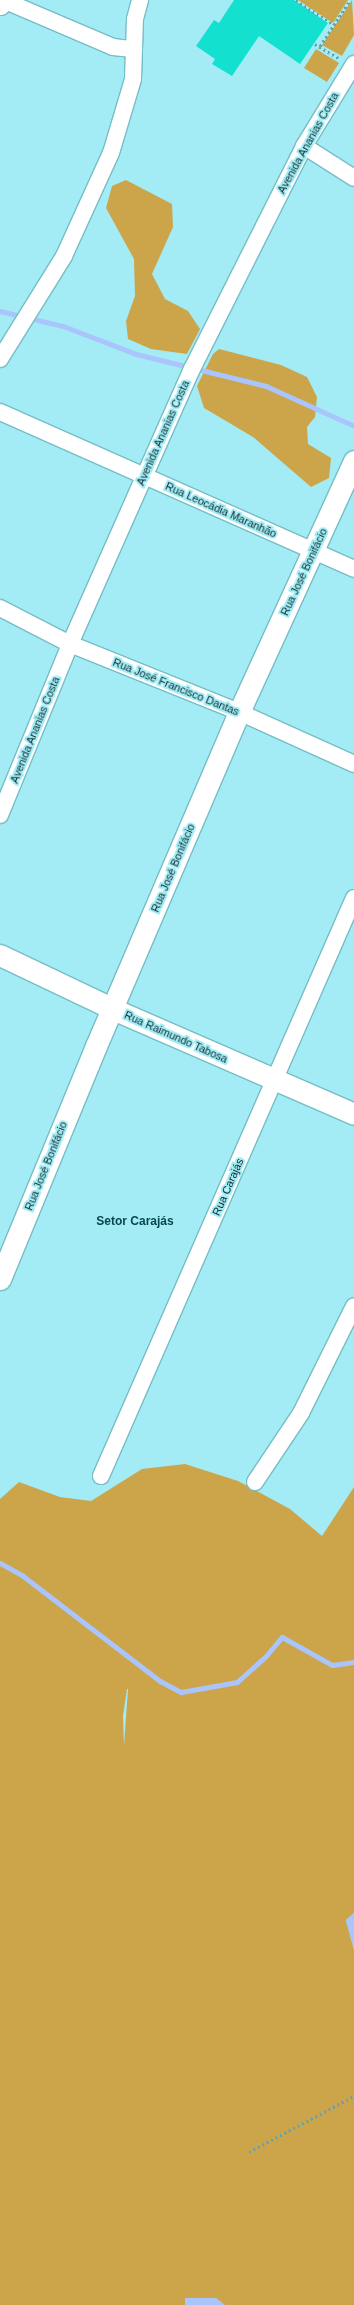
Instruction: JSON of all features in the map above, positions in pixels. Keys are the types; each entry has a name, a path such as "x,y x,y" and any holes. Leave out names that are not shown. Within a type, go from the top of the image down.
{"street":[{"path":"0,4 3,0 113,47 133,49"},
{"path":"0,359 20,330 64,256 111,153 134,79 134,18 140,0"},
{"name":"Avenida Ananias Costa","path":"0,815 70,644 200,352 304,146 353,66"},
{"path":"304,146 354,178"},
{"name":"Rua Leocádia Maranhão","path":"0,412 354,569"},
{"name":"Rua José Bonifácio","path":"0,1279 238,712 314,551 354,461"},
{"name":"Rua José Francisco Dantas","path":"0,608 70,644 238,712 354,764"},
{"name":"Rua Carajás","path":"101,1476 354,898"},
{"name":"Rua Raimundo Tabosa","path":"0,955 113,1009 354,1114"},
{"path":"255,1482 301,1413 354,1306"}],"path":[{"path":"296,0 334,25"},
{"path":"320,46 350,0"},
{"path":"315,44 353,66"},
{"path":"248,2152 354,2096"}],"shaded area":[{"path":"298,0 348,0 333,23"},
{"path":"352,0 354,35 342,56 322,45"},
{"path":"316,49 339,63 327,82 304,68"},
{"path":"126,180 172,204 173,227 152,274 165,299 188,311 200,329 187,354 151,349 128,339 126,321 135,296 134,259 106,208 112,186"},
{"path":"219,349 281,365 307,377 317,397 315,417 307,427 308,444 331,458 329,478 311,487 253,437 204,408 197,386 213,354"},
{"path":"185,1464 238,1481 290,1509 322,1536 354,1487 354,1913 346,1920 354,1950 354,2305 0,2305 0,1499 19,1482 60,1497 91,1501 142,1469","holes":["128,1689 124,1746 123,1716"]}],"water":[{"path":"354,1913 354,1950 346,1920"},
{"path":"185,2298 216,2298 225,2305 185,2305"}],"building":[{"path":"234,0 294,0 328,23 300,64 259,36 232,76 212,64 215,59 196,46 214,20 219,23"}],"waterway":[{"path":"0,311 63,326 136,354 266,386 354,426"},
{"path":"0,1563 23,1576 160,1681 181,1692 237,1682 265,1657 282,1637 332,1665 354,1662"}],"district":[{"name":"Setor Carajás","path":"135,1222"}]}
